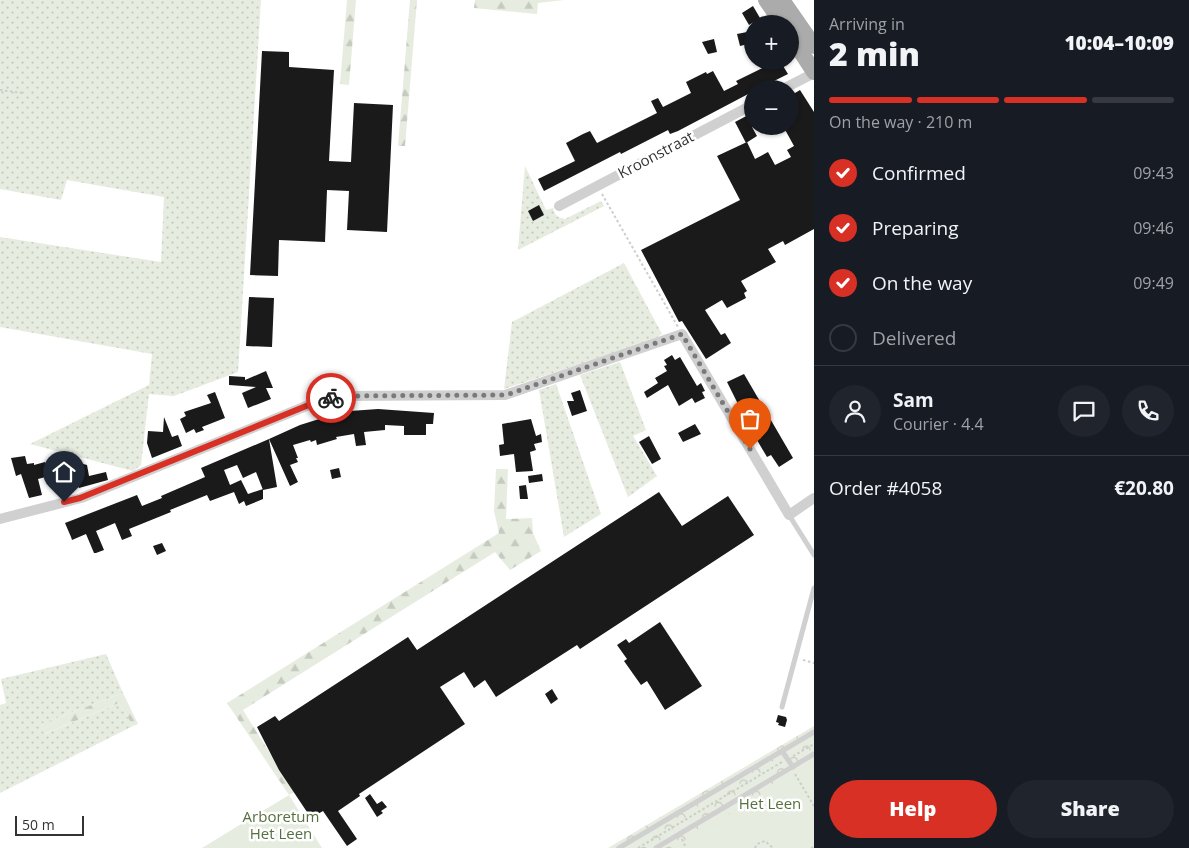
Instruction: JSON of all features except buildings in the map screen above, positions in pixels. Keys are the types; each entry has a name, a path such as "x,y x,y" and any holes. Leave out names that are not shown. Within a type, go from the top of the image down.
{"main road":[{"path":"766,0 776,15"},
{"path":"782,0 814,46"},
{"path":"799,49 814,72"}],"street":[{"path":"799,80 814,72"},
{"name":"Kroonstraat","path":"559,206 744,109"},
{"path":"0,519 80,498 316,402 340,396 506,395 682,334 789,515 814,498"}],"lane":[{"path":"789,515 814,555"},
{"path":"782,707 814,588"},
{"path":"619,848 814,732"},
{"path":"782,751 793,766"},
{"path":"656,848 814,754"}],"path":[{"path":"0,90 23,93"},
{"path":"597,186 682,334"},
{"path":"795,658 814,663"},
{"path":"638,848 814,744"},
{"path":"795,773 814,806"},
{"path":"755,848 757,844 765,841 773,848"}],"green space":[{"path":"0,0 261,0 238,372 174,396 149,394 141,465 133,471 30,444 149,385 152,354 0,327 0,237 161,262 164,197 67,180 61,200 0,189"},
{"path":"347,0 356,0 349,85 340,84"},
{"path":"410,0 417,0 405,146 398,146"},
{"path":"475,0 564,0 538,3 537,14 474,8"},
{"path":"525,166 546,210 553,208 558,217 565,219 601,201 604,206 518,250"},
{"path":"624,263 662,334 655,339 504,389 512,322"},
{"path":"620,362 646,430 633,436 657,476 628,497 580,375"},
{"path":"556,384 601,514 564,537 539,390"},
{"path":"496,469 508,469 506,519 532,518 533,533 541,551 510,570 495,552 243,710 294,792 289,795 227,703 499,533 494,511"},
{"path":"106,654 123,693 41,724 45,734 119,703 133,726 0,793 0,705 6,703 1,679"},
{"path":"123,693 138,724 133,726 119,703 44,734 41,724"},
{"name":"Het Leen","path":"814,726 814,848 608,848"},
{"path":"814,762 814,848 672,848 685,841"},
{"name":"Arboretum Het Leen","path":"289,795 322,848 202,848"}],"way so far":[{"path":"331,398 340,396 506,395 682,334 750,449"}],"route":[{"path":"64,502 80,498 316,402 331,398"}]}
